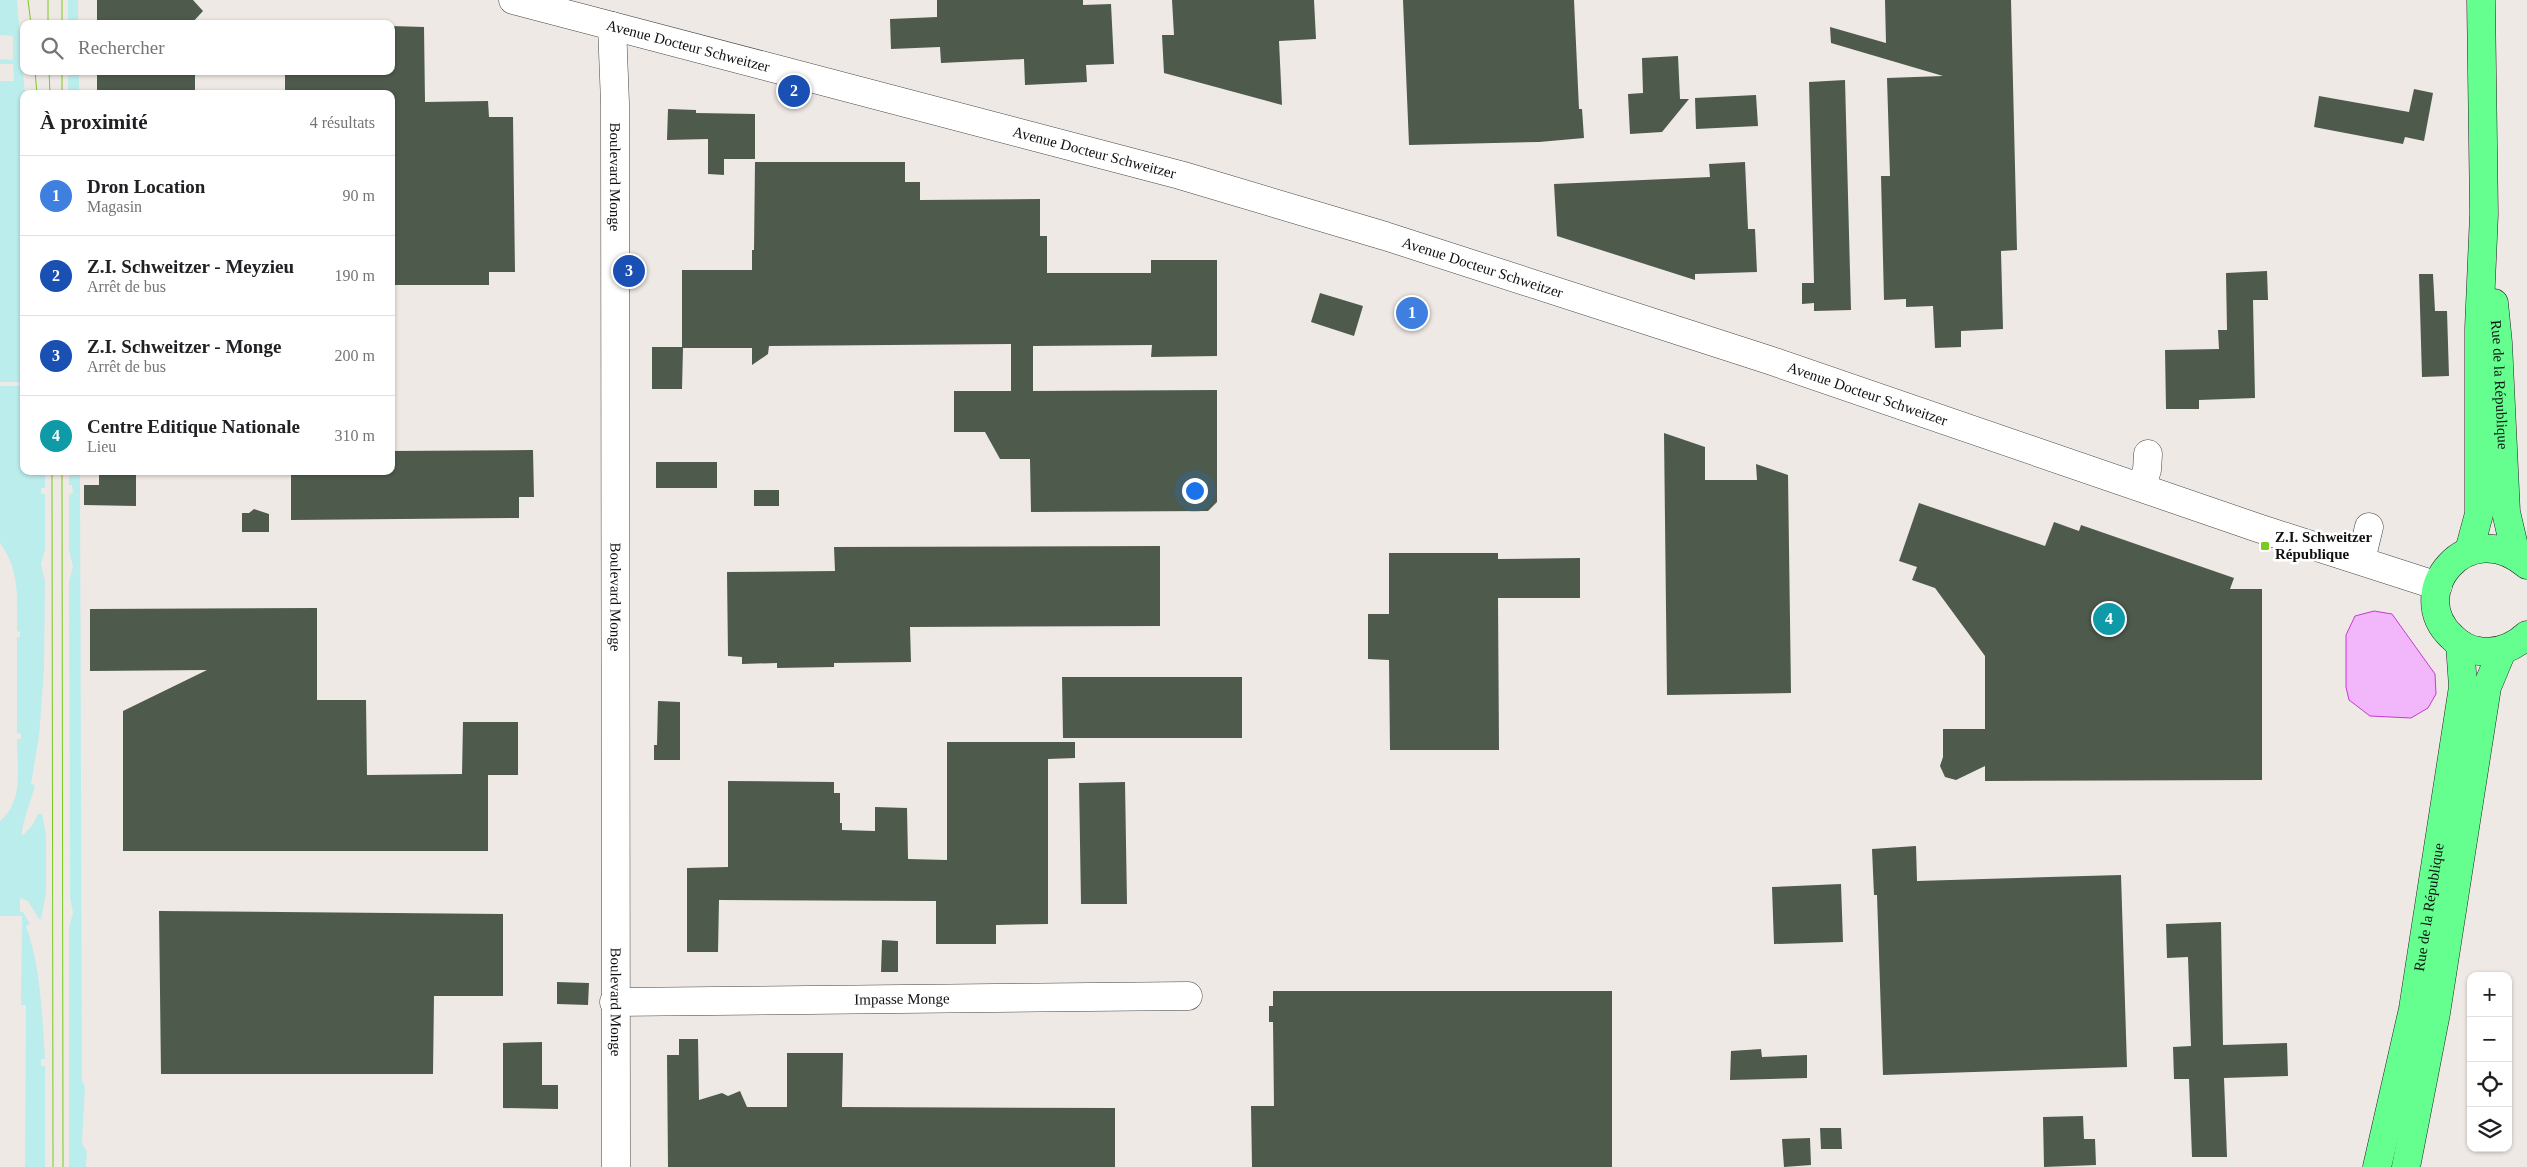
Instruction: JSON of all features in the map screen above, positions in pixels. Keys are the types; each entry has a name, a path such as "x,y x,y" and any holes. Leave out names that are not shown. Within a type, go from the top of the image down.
{"main road":[{"name":"Rue de la République","path":"2469,551 2479,514 2478,328 2484,214 2480,0"},
{"name":"Rue de la République","path":"2484,214 2498,343 2506,512 2521,560"},
{"path":"2521,560 2501,549 2485,547 2469,551 2455,559 2444,571 2438,586 2436,602 2439,618 2447,633 2460,644 2473,650 2488,653 2502,651 2518,644 2527,635"},
{"name":"Rue de la République","path":"2377,1167 2413,1009 2463,687 2460,644"},
{"name":"Rue de la République","path":"2406,1167 2436,1013 2487,687 2502,651"}],"street":[{"name":"Avenue Docteur Schweitzer","path":"513,0 1180,175 1385,236 1769,360 2438,586"},
{"name":"Boulevard Monge","path":"612,26 614,103 614,1002 616,1167"},
{"path":"2141,487 2147,470 2148,454"},
{"path":"2361,560 2369,527"},
{"name":"Impasse Monge","path":"614,1002 1188,996"}],"shaded area":[{"path":"0,0 2527,0 2527,1167 0,1167"},
{"path":"0,0 17,0 20,35 20,75 23,75 25,90 20,90 20,382 0,382 0,81 14,81 13,64 0,64 0,59 13,60 13,36 0,35"},
{"path":"68,0 78,0 78,20 68,20"},
{"path":"68,75 79,75 79,90 68,90"},
{"path":"0,386 20,386 20,475 45,475 45,488 41,488 41,494 45,494 45,550 41,564 45,582 44,669 39,736 31,784 35,785 23,825 22,836 32,826 38,814 42,814 46,834 46,894 41,919 39,919 28,901 20,898 20,912 23,912 30,924 26,926 35,958 40,991 45,1059 41,1059 41,1066 45,1066 45,1167 25,1167 26,1005 21,1005 22,916 0,916 0,821 8,813 16,794 18,772 17,739 21,739 21,734 17,733 17,637 20,637 20,632 17,631 16,585 11,564 0,543"},
{"path":"69,475 80,475 82,1081 85,1087 82,1143 87,1152 86,1167 69,1167 69,927 73,913 70,897 69,581 73,567 69,550 69,494 73,493 72,485 69,485"},
{"path":"2374,611 2392,614 2435,674 2436,694 2428,708 2411,718 2370,716 2349,700 2346,687 2346,635 2355,616"}],"building":[{"path":"97,0 193,0 203,11 195,20 97,20"},
{"path":"937,0 1083,0 1083,5 1111,4 1114,64 1086,65 1087,82 1025,85 1024,59 941,63 940,47 891,49 890,19 937,17"},
{"path":"1172,0 1314,0 1316,39 1279,41 1282,105 1164,73 1162,35 1174,35"},
{"path":"1403,0 1574,0 1579,109 1582,109 1584,138 1539,142 1409,145"},
{"path":"1885,0 2011,0 2017,250 2001,251 2003,329 1961,331 1961,347 1935,348 1933,306 1906,307 1906,299 1884,300 1881,176 1890,176 1887,78 1943,76 1831,43 1830,27 1886,43"},
{"path":"395,26 424,27 425,102 488,101 489,117 513,117 515,272 489,272 489,285 395,285 395,90 285,90 285,75 395,75"},
{"path":"1678,56 1680,99 1689,99 1662,132 1630,134 1628,94 1643,93 1642,58"},
{"path":"97,75 195,75 195,90 97,90"},
{"path":"1845,80 1851,310 1814,311 1814,303 1802,304 1802,283 1814,283 1809,82"},
{"path":"2414,89 2433,93 2424,141 2405,137 2403,144 2314,127 2319,96 2409,112"},
{"path":"1756,95 1758,126 1696,129 1695,98"},
{"path":"668,109 696,110 696,113 755,114 755,159 724,159 724,175 708,174 708,139 667,140"},
{"path":"755,162 905,162 905,182 920,182 920,200 1040,199 1040,236 1047,236 1047,273 1151,273 1151,260 1217,260 1217,356 1151,357 1152,345 1033,346 1033,391 1217,390 1217,502 1208,511 1031,512 1030,459 1000,459 985,432 954,432 954,391 1011,391 1011,344 769,346 768,354 752,365 752,348 683,348 682,389 652,389 652,347 682,347 682,270 752,270"},
{"path":"1745,162 1748,229 1755,229 1757,272 1695,274 1695,280 1557,236 1554,184 1710,177 1709,164"},
{"path":"2267,271 2268,300 2253,300 2255,398 2199,400 2199,409 2166,409 2165,350 2219,349 2218,330 2227,330 2226,273"},
{"path":"2419,274 2433,274 2435,311 2447,311 2449,376 2422,377"},
{"path":"1320,293 1363,306 1354,336 1311,322"},
{"path":"1664,433 1705,447 1705,480 1757,480 1756,464 1788,475 1791,693 1667,695"},
{"path":"533,450 534,497 519,497 519,518 291,520 291,475 395,475 395,451"},
{"path":"656,462 717,462 717,488 656,488"},
{"path":"99,475 136,475 136,506 84,505 84,485 99,485"},
{"path":"754,490 779,490 779,506 754,506"},
{"path":"1919,503 2045,546 2054,522 2079,531 2081,525 2234,578 2230,589 2262,589 2262,780 1985,781 1985,766 1956,780 1945,777 1940,766 1943,757 1943,729 1985,729 1985,656 1935,588 1912,580 1917,567 1899,561"},
{"path":"254,509 269,514 269,532 242,532 242,513 249,513"},
{"path":"1160,546 1160,626 910,627 911,662 834,663 834,667 777,668 777,663 742,664 742,657 728,656 727,572 835,571 834,547"},
{"path":"1389,553 1498,553 1498,559 1580,558 1580,598 1498,598 1499,750 1390,750 1389,660 1368,659 1368,614 1389,614"},
{"path":"317,608 317,700 366,700 367,775 462,774 463,722 518,722 518,775 488,775 488,851 123,851 123,711 207,670 90,671 90,609"},
{"path":"1062,677 1242,677 1242,738 1063,738"},
{"path":"658,701 680,702 680,760 654,760 654,745 657,745"},
{"path":"947,742 1075,742 1075,758 1048,759 1048,924 996,925 996,944 936,944 936,901 719,900 718,952 687,952 687,868 728,867 728,781 834,782 834,793 840,793 840,823 842,823 842,830 875,831 875,807 907,808 908,859 947,860"},
{"path":"1125,782 1127,904 1081,904 1079,783"},
{"path":"1916,846 1917,881 2121,875 2127,1067 1883,1075 1877,895 1874,895 1872,849"},
{"path":"1841,884 1843,942 1774,944 1772,887"},
{"path":"159,911 503,914 503,996 434,996 433,1074 161,1074"},
{"path":"2221,922 2223,1045 2287,1043 2288,1076 2224,1078 2227,1157 2192,1157 2189,1079 2174,1079 2173,1047 2191,1046 2188,957 2167,958 2166,924"},
{"path":"882,940 898,941 898,972 881,972"},
{"path":"557,982 589,983 588,1005 557,1004"},
{"path":"1273,991 1612,991 1612,1167 1252,1167 1251,1106 1274,1106 1273,1022 1269,1022 1269,1006 1273,1006"},
{"path":"679,1039 698,1039 699,1100 722,1093 728,1096 740,1091 747,1107 787,1107 787,1053 843,1053 842,1107 1115,1108 1115,1167 668,1167 667,1055 679,1055"},
{"path":"542,1042 542,1085 558,1085 558,1109 503,1108 503,1043"},
{"path":"1761,1049 1762,1057 1807,1055 1807,1078 1730,1080 1731,1051"},
{"path":"2083,1116 2084,1139 2095,1139 2096,1165 2044,1167 2043,1117"},
{"path":"1820,1128 1841,1128 1842,1149 1821,1149"},
{"path":"1810,1138 1811,1165 1784,1167 1782,1139"}],"tram line":[{"path":"28,0 30,20"},
{"path":"48,0 48,20"},
{"path":"62,0 62,20"},
{"path":"35,75 37,90"},
{"path":"49,75 50,90"},
{"path":"62,75 62,90"},
{"path":"52,475 53,1167"},
{"path":"62,475 63,1167"}],"place":[{"name":"Z.I. Schweitzer - Meyzieu","path":"794,91"},
{"name":"Z.I. Schweitzer - Monge","path":"629,271"},
{"name":"Dron Location","path":"1412,313"},
{"name":"Z.I. Schweitzer République","path":"2265,546"},
{"name":"Centre Editique Nationale","path":"2109,619"}]}
